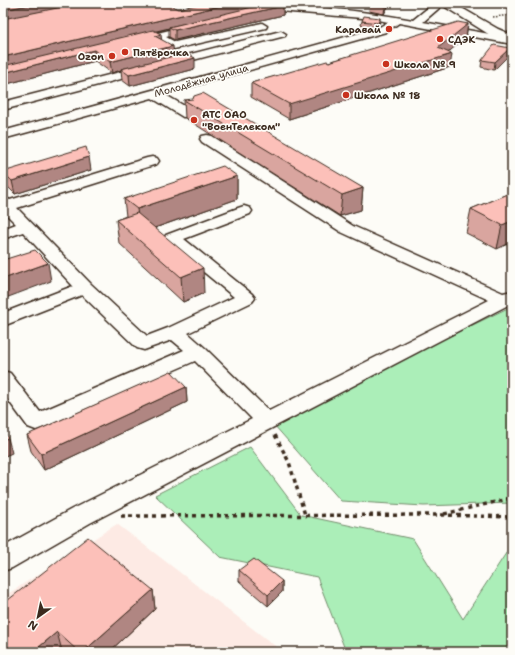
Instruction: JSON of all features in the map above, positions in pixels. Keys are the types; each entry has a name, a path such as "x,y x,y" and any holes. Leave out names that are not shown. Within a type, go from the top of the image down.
{"main road":[{"path":"445,3 494,32 512,40"}],"street":[{"path":"219,3 354,14 512,40"},
{"path":"317,11 323,3"},
{"path":"354,14 360,3"},
{"path":"415,23 440,3"},
{"path":"273,8 243,16 313,49"},
{"name":"Молодёжная улица","path":"3,135 382,30 397,20"},
{"path":"126,43 203,25"},
{"path":"156,36 174,46 262,26"},
{"path":"3,106 281,34"},
{"path":"332,43 346,50"},
{"path":"153,93 188,114"},
{"path":"3,114 20,130"},
{"path":"207,139 347,228 507,298"},
{"path":"152,161 5,204 26,226 44,255 85,288 144,344 175,332 246,298 172,238 244,211"},
{"path":"3,234 26,226"},
{"path":"3,320 85,288"},
{"path":"3,560 81,516 507,298"},
{"path":"175,332 198,352 267,421"},
{"path":"3,378 36,422 198,352"}],"path":[{"path":"499,3 512,11"},
{"path":"267,421 289,462 305,515"},
{"path":"441,515 512,498"},
{"path":"120,516 441,515 512,517"}],"shaded area":[{"path":"117,524 283,652 3,652 3,597"}],"green space":[{"path":"512,306 512,503 424,506 341,501 274,425 429,346"},
{"path":"250,447 301,515 413,539 463,619 512,544 512,652 346,652 317,577 220,557 155,495"}],"building":[{"path":"3,3 39,3 3,10"},
{"path":"82,3 166,3 178,9 204,3 233,3 3,57 3,19"},
{"path":"262,3 277,3 283,6 175,30 169,27 261,5"},
{"path":"364,16 380,18 378,23 362,21"},
{"path":"458,22 468,24 438,48 452,54 289,104 251,83 327,61 329,62"},
{"path":"153,30 161,34 155,36 173,46 110,62 94,50 3,73 3,66"},
{"path":"494,45 510,48 495,62 482,60"},
{"path":"186,53 195,58 129,75 121,69"},
{"path":"203,93 363,188 342,195 184,100 193,99 194,96"},
{"path":"86,147 89,157 12,181 3,172"},
{"path":"223,166 237,176 137,209 124,199"},
{"path":"512,192 512,221 502,225 471,209"},
{"path":"137,213 203,268 181,277 116,220"},
{"path":"35,250 48,263 3,279 3,260"},
{"path":"171,371 186,387 41,454 27,435"},
{"path":"3,431 8,438 3,440"},
{"path":"88,537 153,590 83,652 79,652 57,632 33,652 3,652 3,604"},
{"path":"254,559 282,581 268,595 239,570"},
{"path":"221,648 226,652 218,652"}],"place":[{"name":"Каравай","path":"389,29"},
{"name":"СДЭК","path":"440,39"},
{"name":"Пятёрочка","path":"125,52"},
{"name":"Ozon","path":"112,56"},
{"name":"Школа № 9","path":"386,64"},
{"name":"Школа № 18","path":"346,95"},
{"name":"АТС ОАО \"ВоенТелеком\"","path":"194,120"}]}
